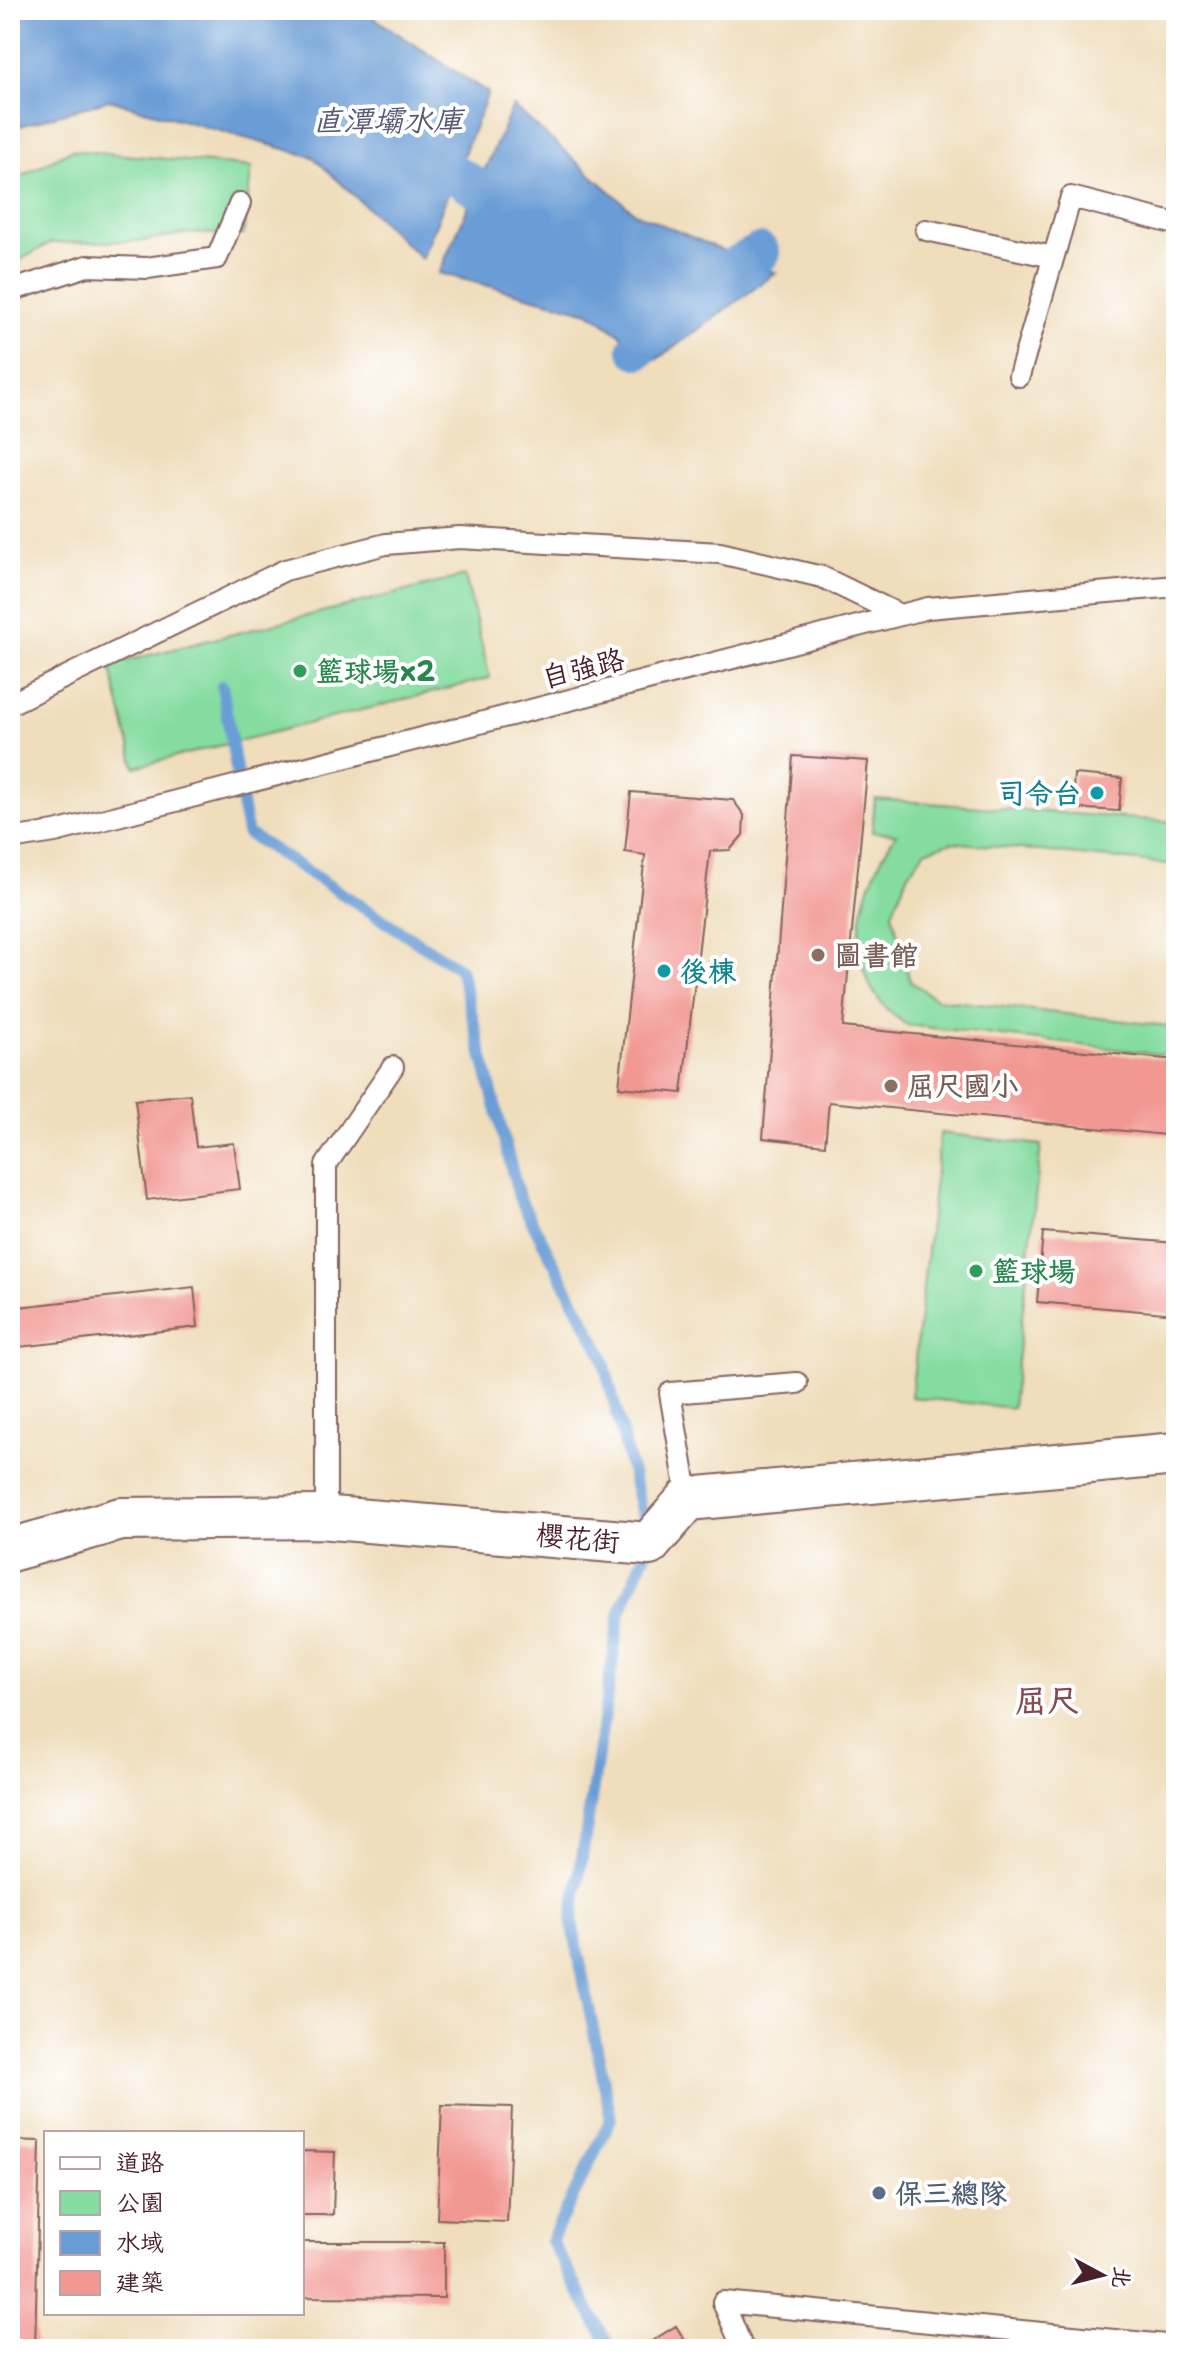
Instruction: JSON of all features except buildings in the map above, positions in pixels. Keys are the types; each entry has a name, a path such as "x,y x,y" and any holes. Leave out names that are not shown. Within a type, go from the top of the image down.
{"street":[{"path":"688,1499 1176,1454"},
{"name":"櫻花街","path":"10,1550 121,1519 326,1517 649,1544 688,1499"}],"lane":[{"path":"1019,376 1071,197 1176,224"},
{"path":"10,291 87,266 147,268 217,258 240,203"},
{"path":"926,230 1053,257"},
{"path":"10,704 285,570 386,544 460,538 720,553 822,577 900,615"},
{"name":"自強路","path":"10,839 55,832 928,608 1176,586"},
{"path":"326,1517 326,1165 393,1067"},
{"path":"688,1499 670,1393 797,1383"},
{"path":"743,2349 723,2302 1176,2346"}],"green space":[{"path":"71,150 252,167 243,235 189,233 142,241 50,243 10,266 10,182"},
{"name":"籃球場x2","path":"465,576 490,678 135,767 110,665"},
{"path":"875,799 1176,822 1176,865 952,842 925,851 908,874 892,913 910,981 936,999 1176,1027 1176,1056 907,1025 884,1006 869,984 861,960 863,909 882,858 896,834 872,832"},
{"name":"籃球場","path":"940,1133 1041,1145 1012,1408 911,1397"}],"water":[{"name":"直潭壩水庫","path":"10,10 362,10 488,93 422,259 313,157 109,100 10,129"},
{"path":"513,106 635,213 776,273 656,360 589,312 439,273"}],"waterway":[{"path":"411,147 523,217"},
{"path":"638,349 666,305 760,253"},
{"path":"222,686 247,833 460,969 519,1197 602,1354 647,1533"},
{"path":"611,2349 551,2241 611,2119 572,1922 620,1612 647,1551"}],"place":[{"name":"籃球場x2","path":"300,671"},
{"name":"司令台","path":"1097,793"},
{"name":"圖書館","path":"818,955"},
{"name":"後棟","path":"664,971"},
{"name":"屈尺國小","path":"891,1086"},
{"name":"籃球場","path":"976,1271"},
{"name":"保三總隊","path":"879,2193"}],"district":[{"name":"屈尺","path":"1047,1700"}]}
